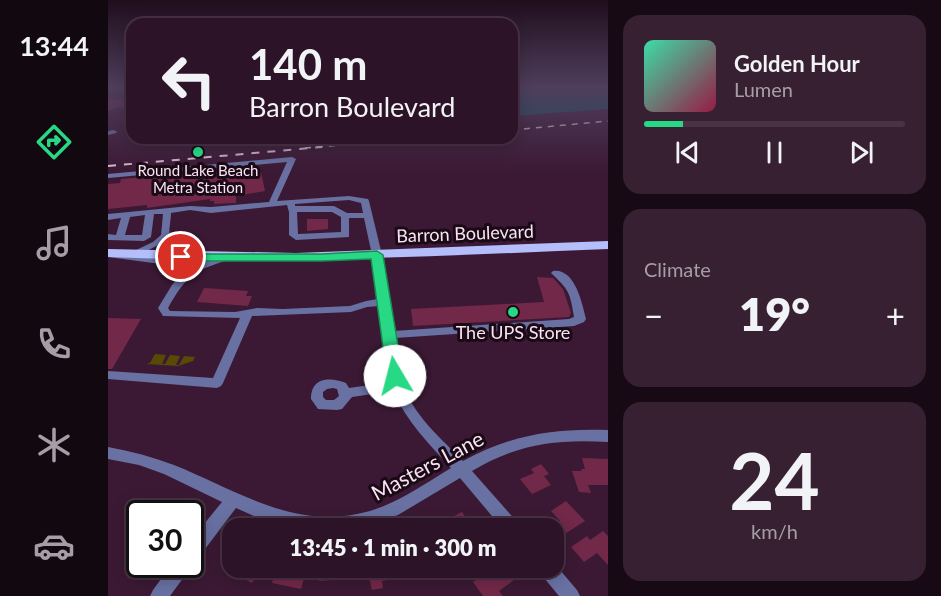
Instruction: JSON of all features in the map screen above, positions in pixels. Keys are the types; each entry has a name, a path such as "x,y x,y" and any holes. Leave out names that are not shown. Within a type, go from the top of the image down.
{"main road":[{"name":"Barron Boulevard","path":"108,254 226,258 377,255 608,245"}],"street":[{"path":"108,176 292,159 272,204"},
{"path":"291,206 349,198 365,201 377,255 398,386 404,403 420,427 462,470 503,518"},
{"path":"108,217 190,208 211,210 272,204 334,209 345,216 368,215"},
{"path":"291,206 293,234 302,238 346,236 345,216"},
{"path":"167,211 165,236 169,250 181,257"},
{"path":"108,237 141,239 147,237 150,213"},
{"path":"120,238 126,215"},
{"path":"133,255 156,244 165,236"},
{"path":"108,254 180,264 185,273"},
{"path":"226,258 203,264 185,273 163,308 167,314 235,316 248,313 342,309 384,302"},
{"path":"389,335 570,323 580,319 577,302 568,279 556,273"},
{"path":"108,375 217,382 248,313"},
{"path":"347,393 398,386"},
{"name":"Masters Lane","path":"108,453 140,459 165,468 264,514 290,521 318,524 349,523 395,508 510,446 537,439 569,435 608,436"},
{"path":"204,537 232,501"},
{"path":"159,596 172,578"},
{"path":"555,578 571,596"}],"shaded area":[{"path":"155,354 166,355 162,364 165,364 170,355 180,356 176,365 179,365 184,356 195,357 193,361 178,366 146,364 150,363"}],"building":[{"path":"249,168 250,174 261,172 265,191 236,196 236,203 214,204 214,201 210,199 147,208 147,205 108,209 108,184 120,183 121,179"},
{"path":"307,219 328,219 328,229 307,231"},
{"path":"537,277 553,278 563,289 571,313 569,317 413,326 411,309 544,302"},
{"path":"204,288 248,291 246,296 252,296 248,306 197,302"},
{"path":"108,318 141,319 112,369 108,369"},
{"path":"582,458 608,459 608,485 588,485 591,493 579,492 572,471 585,469"},
{"path":"541,464 549,474 544,476 551,485 532,494 520,479 534,473 531,469"},
{"path":"566,501 585,521 564,534 564,518 557,518 551,511"},
{"path":"462,512 466,518 450,518"},
{"path":"603,531 608,536 608,565 597,553 584,562 571,547 587,536 590,540"},
{"path":"243,578 255,578 252,583"},
{"path":"274,578 304,578 301,589 272,583"},
{"path":"319,578 346,578 346,579 319,581"},
{"path":"369,578 397,578 382,581 383,588 372,590"},
{"path":"479,578 512,578 514,580 499,591 503,596 483,596 473,582"}],"railway":[{"path":"518,129 608,121"},
{"path":"305,148 351,144"},
{"path":"108,166 322,147"}],"place":[{"name":"Round Lake Beach Metra Station","path":"198,152"},
{"name":"The UPS Store","path":"513,312"}],"route":[{"path":"181,257 322,258 377,255 395,376"}]}
